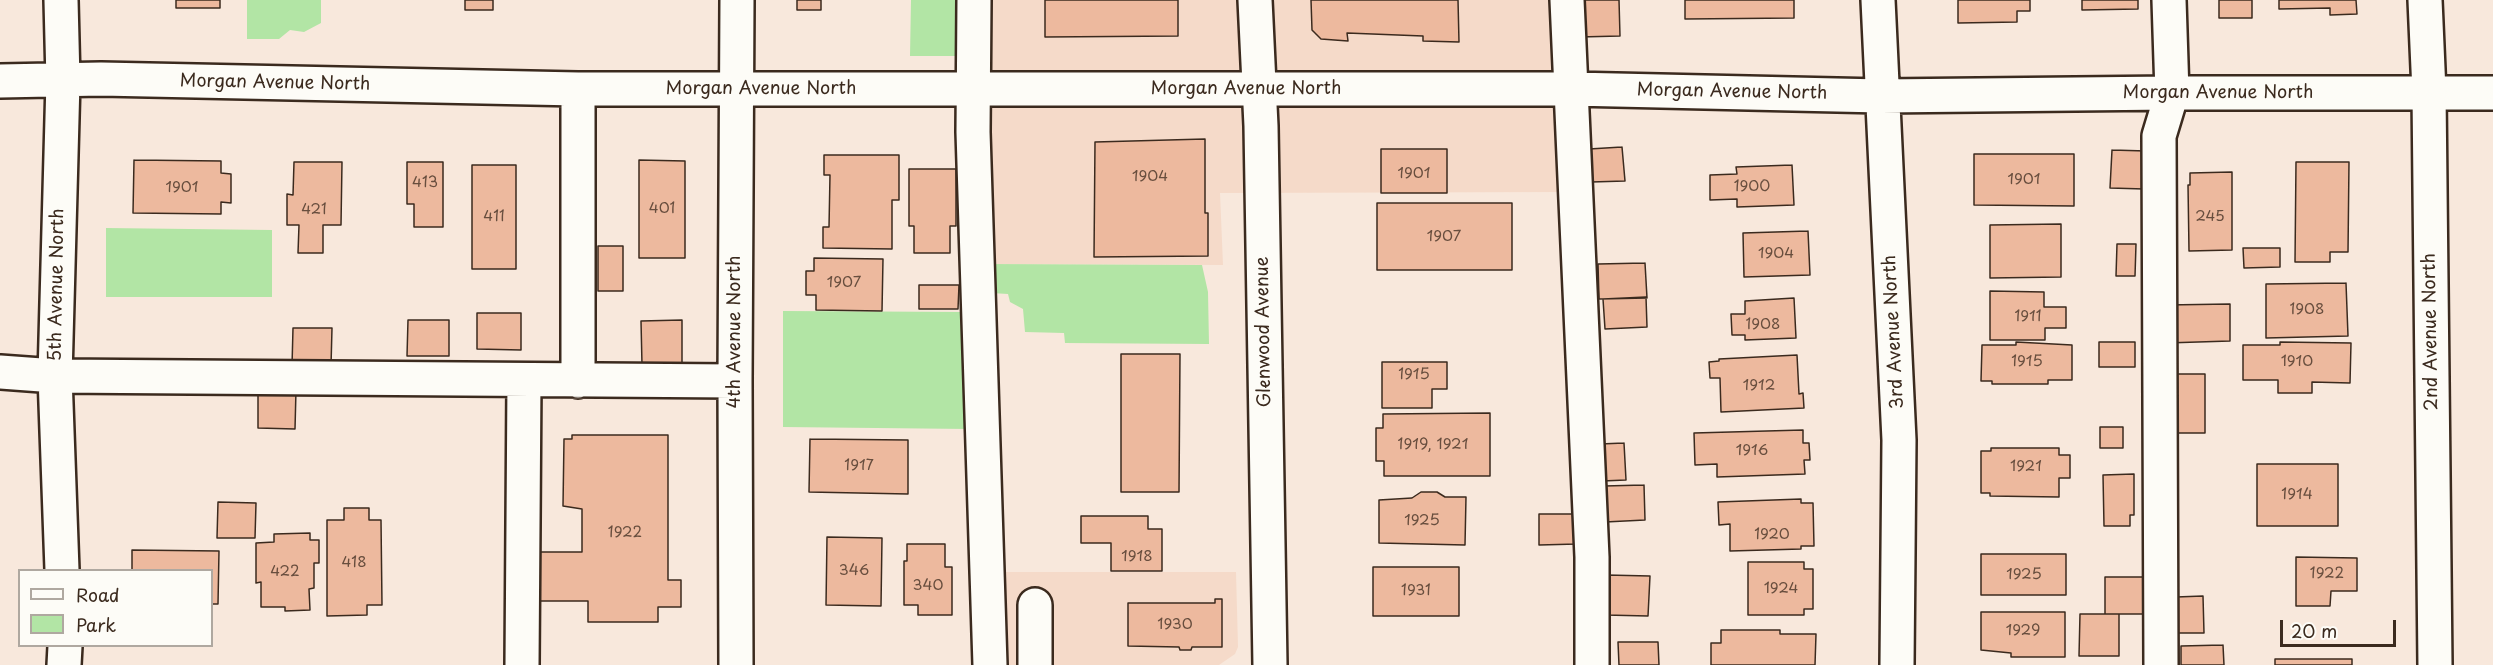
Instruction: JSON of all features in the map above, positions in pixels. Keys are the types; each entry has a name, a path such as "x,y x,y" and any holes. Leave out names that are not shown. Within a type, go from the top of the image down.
{"street":[{"name":"5th Avenue North","path":"61,0 63,81 55,376 62,569"},
{"name":"4th Avenue North","path":"736,665 735,381 738,0"},
{"path":"974,0 973,90 990,665"},
{"name":"Glenwood Avenue","path":"1255,0 1259,89 1270,665"},
{"path":"1567,0 1592,558 1592,665"},
{"name":"3rd Avenue North","path":"1878,0 1899,440 1897,665"},
{"path":"2161,665 2159,136 2172,93 2169,0"},
{"name":"2nd Avenue North","path":"2425,0 2429,92 2435,665"},
{"name":"Morgan Avenue North","path":"0,81 113,80 578,89 1572,89 1881,96 2493,93"},
{"path":"578,89 578,381"},
{"path":"0,372 55,376 735,381"},
{"path":"522,665 524,380"},
{"path":"1035,605 1035,665"},
{"path":"64,647 64,665"}],"shaded area":[{"path":"987,0 1556,0 1565,192 1220,193 1223,265 987,264"},
{"path":"998,572 1236,572 1238,647 1235,654 1219,665 1003,665"}],"green space":[{"path":"247,0 321,0 321,23 304,32 290,30 279,39 247,39"},
{"path":"911,0 967,0 967,56 910,56"},
{"path":"106,228 272,230 272,297 106,297"},
{"path":"987,264 1202,265 1208,292 1209,344 1065,343 1064,333 1025,332 1023,309 1010,302 1008,294 991,293"},
{"path":"783,311 967,312 969,429 783,427"}],"building":[{"path":"176,0 220,0 220,8 176,8"},
{"path":"465,0 493,0 493,10 465,10"},
{"path":"797,0 821,0 821,10 797,10"},
{"path":"1045,0 1178,0 1178,36 1045,37"},
{"path":"1311,0 1458,0 1459,42 1423,41 1423,36 1347,33 1348,41 1321,39 1312,30"},
{"path":"1578,0 1619,0 1620,36 1579,37"},
{"path":"1685,0 1794,0 1794,18 1685,19"},
{"path":"1958,0 2030,0 2030,11 2017,11 2017,22 1958,23"},
{"path":"2082,0 2138,0 2138,9 2082,10"},
{"path":"2219,0 2252,0 2252,18 2219,18"},
{"path":"2279,0 2356,0 2357,14 2330,15 2330,8 2279,9"},
{"path":"1205,139 1205,213 1208,213 1208,256 1094,257 1095,142"},
{"path":"1622,147 1625,181 1591,182 1589,149"},
{"path":"1381,149 1447,149 1447,193 1381,193"},
{"path":"2112,150 2146,151 2144,189 2110,188"},
{"path":"1974,154 2074,154 2074,206 1974,205"},
{"path":"824,155 899,155 899,200 892,200 892,249 823,248 823,227 829,227 830,175 824,175"},
{"path":"134,160 221,161 221,173 231,174 231,203 221,202 221,214 133,213"},
{"path":"639,160 685,161 685,258 639,258"},
{"path":"294,162 342,162 341,225 323,225 323,253 298,253 299,225 287,225 287,194 293,195"},
{"path":"407,162 443,162 443,227 414,227 414,204 407,204"},
{"path":"2296,162 2349,162 2348,252 2330,252 2330,262 2295,262"},
{"path":"472,165 516,165 516,269 472,269"},
{"path":"1792,165 1794,205 1737,207 1737,199 1710,200 1710,175 1737,174 1736,167"},
{"path":"909,169 956,169 956,226 950,226 950,253 914,253 914,226 909,226"},
{"path":"2232,172 2232,250 2189,251 2188,185 2190,185 2190,173"},
{"path":"1377,203 1512,203 1512,270 1377,270"},
{"path":"2061,224 2061,277 1990,278 1990,225"},
{"path":"1808,231 1810,275 1744,277 1743,233"},
{"path":"2117,244 2136,244 2135,276 2116,276"},
{"path":"598,246 623,246 623,291 598,291"},
{"path":"2243,248 2280,248 2280,267 2244,268"},
{"path":"814,258 883,259 882,311 816,310 816,295 806,295 806,271 814,271"},
{"path":"1645,263 1647,298 1599,299 1598,264"},
{"path":"2346,283 2348,336 2266,338 2266,284"},
{"path":"919,285 959,285 958,309 919,309"},
{"path":"1990,291 2044,292 2044,307 2066,307 2066,328 2045,328 2045,340 1990,340"},
{"path":"1646,297 1647,327 1605,329 1603,299"},
{"path":"1794,298 1796,338 1745,340 1745,335 1732,335 1731,314 1745,314 1745,301"},
{"path":"2230,304 2230,341 2166,343 2166,305"},
{"path":"477,313 521,313 521,350 477,349"},
{"path":"408,320 449,320 449,356 407,356"},
{"path":"682,320 682,365 642,365 641,321"},
{"path":"293,328 332,328 331,366 292,366"},
{"path":"2016,342 2072,345 2072,380 2048,380 2048,384 1992,384 1992,381 1981,381 1982,345 2016,345"},
{"path":"2099,342 2135,342 2135,367 2099,367"},
{"path":"2280,342 2351,343 2350,383 2312,382 2312,393 2278,393 2278,380 2243,380 2243,345 2280,345"},
{"path":"1121,354 1180,354 1179,492 1121,492"},
{"path":"1797,355 1799,394 1803,393 1804,408 1721,412 1720,378 1710,378 1709,362 1719,361 1719,359"},
{"path":"1382,362 1447,362 1447,389 1432,389 1432,408 1382,408"},
{"path":"2166,374 2205,374 2205,433 2166,433"},
{"path":"258,389 296,390 295,429 258,428"},
{"path":"1490,413 1490,476 1384,476 1384,461 1376,461 1376,428 1383,428 1383,414"},
{"path":"2100,427 2123,427 2123,448 2100,448"},
{"path":"1803,430 1803,443 1809,443 1810,460 1804,460 1805,474 1717,477 1717,464 1695,465 1694,433"},
{"path":"572,435 668,435 668,580 681,580 681,607 658,607 658,622 588,622 588,601 539,601 539,552 582,552 582,509 563,506 564,439 572,439"},
{"path":"810,439 908,440 908,494 809,492"},
{"path":"1624,443 1626,480 1602,481 1600,444"},
{"path":"1991,448 2059,448 2059,455 2070,455 2070,478 2059,478 2059,497 1990,496 1990,493 1981,493 1981,451 1991,451"},
{"path":"2257,464 2338,464 2338,526 2257,526"},
{"path":"2134,474 2134,515 2130,515 2130,526 2104,526 2103,475"},
{"path":"1644,485 1645,520 1605,522 1604,486"},
{"path":"1421,492 1437,492 1445,497 1466,497 1465,545 1379,543 1379,500 1412,498"},
{"path":"1801,499 1801,503 1813,503 1814,546 1801,546 1801,549 1730,551 1730,524 1719,525 1718,502"},
{"path":"218,502 256,503 255,538 217,538"},
{"path":"344,508 369,508 369,520 381,520 382,605 367,605 367,615 327,616 327,520 344,520"},
{"path":"1539,514 1577,514 1577,544 1539,545"},
{"path":"1081,516 1148,516 1148,529 1162,529 1162,571 1111,571 1111,543 1081,543"},
{"path":"310,533 310,540 319,540 319,563 314,563 314,588 309,589 310,610 285,611 285,607 261,607 261,582 256,583 256,543 274,542 274,534"},
{"path":"827,537 882,538 881,606 826,605"},
{"path":"907,544 945,544 945,567 952,567 952,615 918,615 918,605 904,605 904,561 907,561"},
{"path":"132,550 219,551 218,604 213,604 213,569 132,569"},
{"path":"1981,554 2066,554 2066,595 1981,595"},
{"path":"2296,557 2357,558 2357,591 2331,591 2330,606 2296,606"},
{"path":"1748,562 1804,562 1804,569 1813,569 1813,609 1804,609 1804,615 1748,615"},
{"path":"1373,567 1459,567 1459,616 1373,616"},
{"path":"1606,575 1650,576 1648,616 1605,615"},
{"path":"2105,577 2145,577 2145,614 2105,614"},
{"path":"2203,596 2204,633 2176,633 2176,597"},
{"path":"1215,599 1222,599 1222,647 1192,647 1191,650 1180,650 1179,647 1128,646 1128,603 1215,603"},
{"path":"1981,612 2065,612 2065,657 2011,657 2011,653 1981,650"},
{"path":"2080,614 2119,614 2119,656 2079,656"},
{"path":"1721,630 1780,630 1780,634 1816,634 1815,665 1711,665 1711,643 1721,643"},
{"path":"1618,642 1658,642 1659,665 1619,665"},
{"path":"2223,645 2224,665 2181,665 2181,646"},
{"path":"2275,659 2352,659 2352,665 2275,665"}]}
